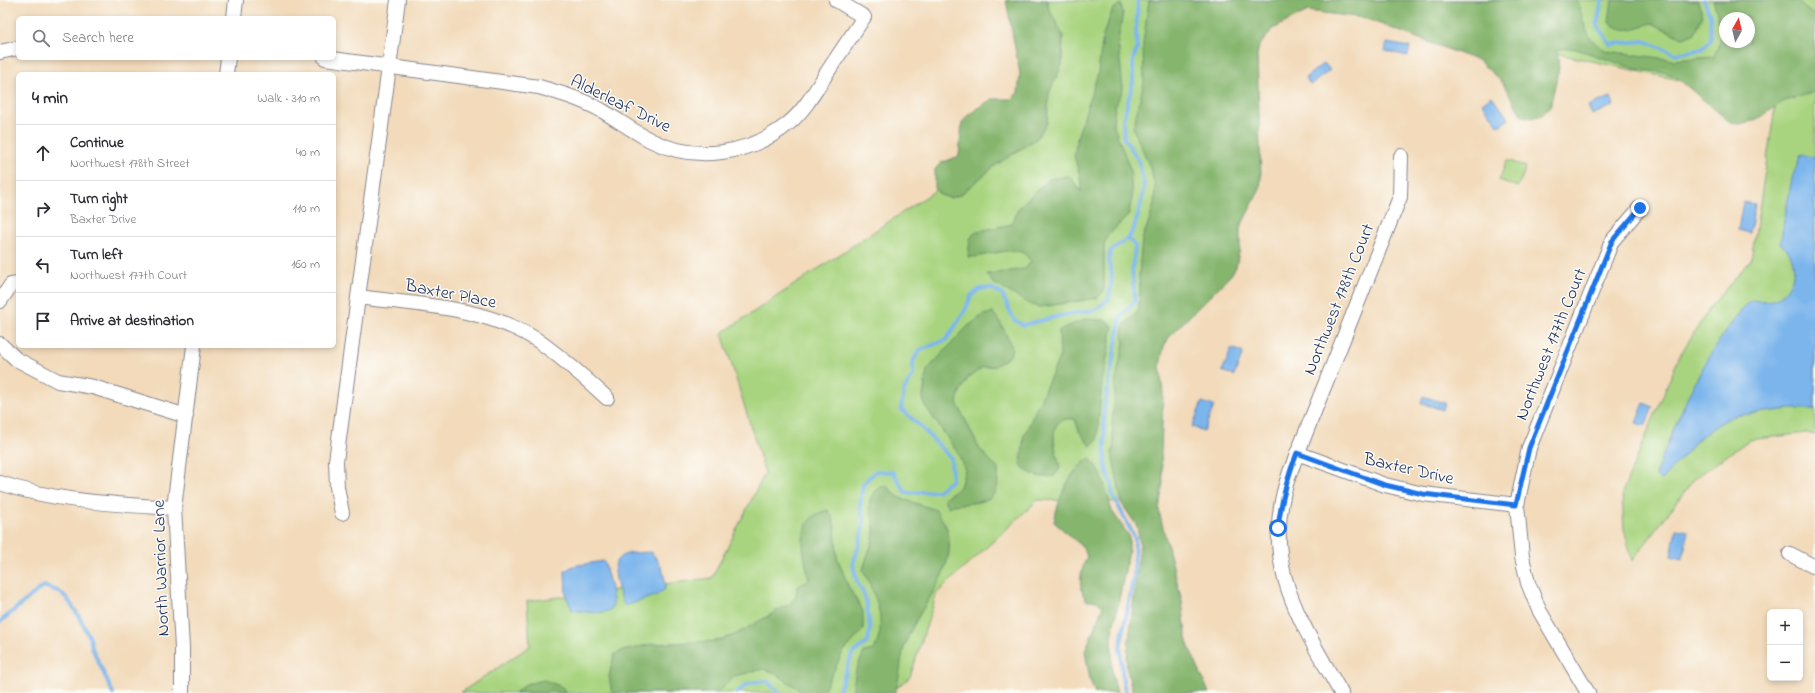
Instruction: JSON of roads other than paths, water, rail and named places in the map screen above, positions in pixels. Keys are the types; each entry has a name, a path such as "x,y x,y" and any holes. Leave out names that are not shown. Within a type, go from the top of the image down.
{"street":[{"path":"234,16 236,0"},
{"path":"342,514 337,487 336,460 398,0"},
{"name":"Alderleaf Drive","path":"336,60 539,87 572,97 600,110 650,140 669,148 693,154 717,153 739,150 767,138 790,122 812,96 864,17 836,0"},
{"path":"0,52 16,48"},
{"path":"226,72 228,60"},
{"name":"Northwest 178th Court","path":"1341,693 1300,620 1288,591 1280,560 1278,528 1282,500 1288,477 1400,197 1401,156"},
{"name":"Northwest 177th Court","path":"1588,693 1539,610 1528,583 1522,556 1516,505 1529,448 1612,241 1640,208"},
{"path":"0,301 10,284"},
{"name":"Baxter Place","path":"358,297 478,314 501,322 536,340 567,363 607,398"},
{"path":"0,344 16,360 58,381 93,387 186,416"},
{"name":"North Warrior Lane","path":"182,693 182,648 174,508 194,348"},
{"name":"Baxter Drive","path":"1297,453 1385,485 1423,494 1516,505"},
{"path":"0,483 53,497 98,503 174,508"},
{"path":"1790,554 1815,567"}],"water":[{"path":"1387,43 1410,47 1408,56 1385,51"},
{"path":"1324,63 1330,70 1311,85 1305,78"},
{"path":"1492,96 1509,119 1499,126 1482,103"},
{"path":"1611,97 1614,105 1592,115 1588,106"},
{"path":"1801,154 1815,158 1815,409 1790,409 1733,416 1717,425 1697,440 1662,480 1655,475 1674,428 1695,383 1720,340 1751,300 1767,301 1778,298 1791,283 1794,268 1793,261 1790,254 1780,244 1792,178"},
{"path":"1743,202 1755,204 1750,233 1738,230"},
{"path":"1232,348 1243,353 1234,376 1222,371"},
{"path":"1423,396 1445,403 1443,410 1421,403"},
{"path":"1202,402 1214,406 1204,431 1192,427"},
{"path":"1644,403 1653,407 1645,426 1636,423"},
{"path":"1676,529 1688,531 1683,559 1671,556"},
{"path":"651,552 658,560 662,569 665,578 665,589 655,596 625,606 615,575 616,563 621,556 634,553"},
{"path":"603,561 605,563 613,599 612,606 609,610 602,612 572,610 566,595 565,571 573,566"}],"waterway":[{"path":"838,693 852,654 868,642 870,629 867,605 864,594 857,582 853,564 859,546 864,521 860,506 863,484 876,471 893,472 906,493 938,491 952,480 951,458 901,409 904,391 913,375 913,361 920,350 946,340 965,311 971,296 980,289 991,288 1002,294 1014,320 1023,325 1059,316 1095,310 1109,299 1112,275 1109,261 1110,251 1128,238 1133,231 1140,209 1144,186 1139,161 1124,138 1123,120 1133,82 1133,60 1137,49 1136,31 1138,0"},
{"path":"1602,0 1597,24 1610,44 1645,41 1676,54 1702,49 1711,39 1710,15 1704,0"},
{"path":"1126,693 1123,682 1120,647 1134,576 1135,538 1112,494 1112,484 1107,473 1105,460 1104,410 1121,316 1135,301 1132,270 1135,246 1128,238"},
{"path":"0,622 43,586 58,591 67,598 78,615 90,638 92,648 113,693"},
{"path":"736,693 749,683 767,681 780,693"}]}
